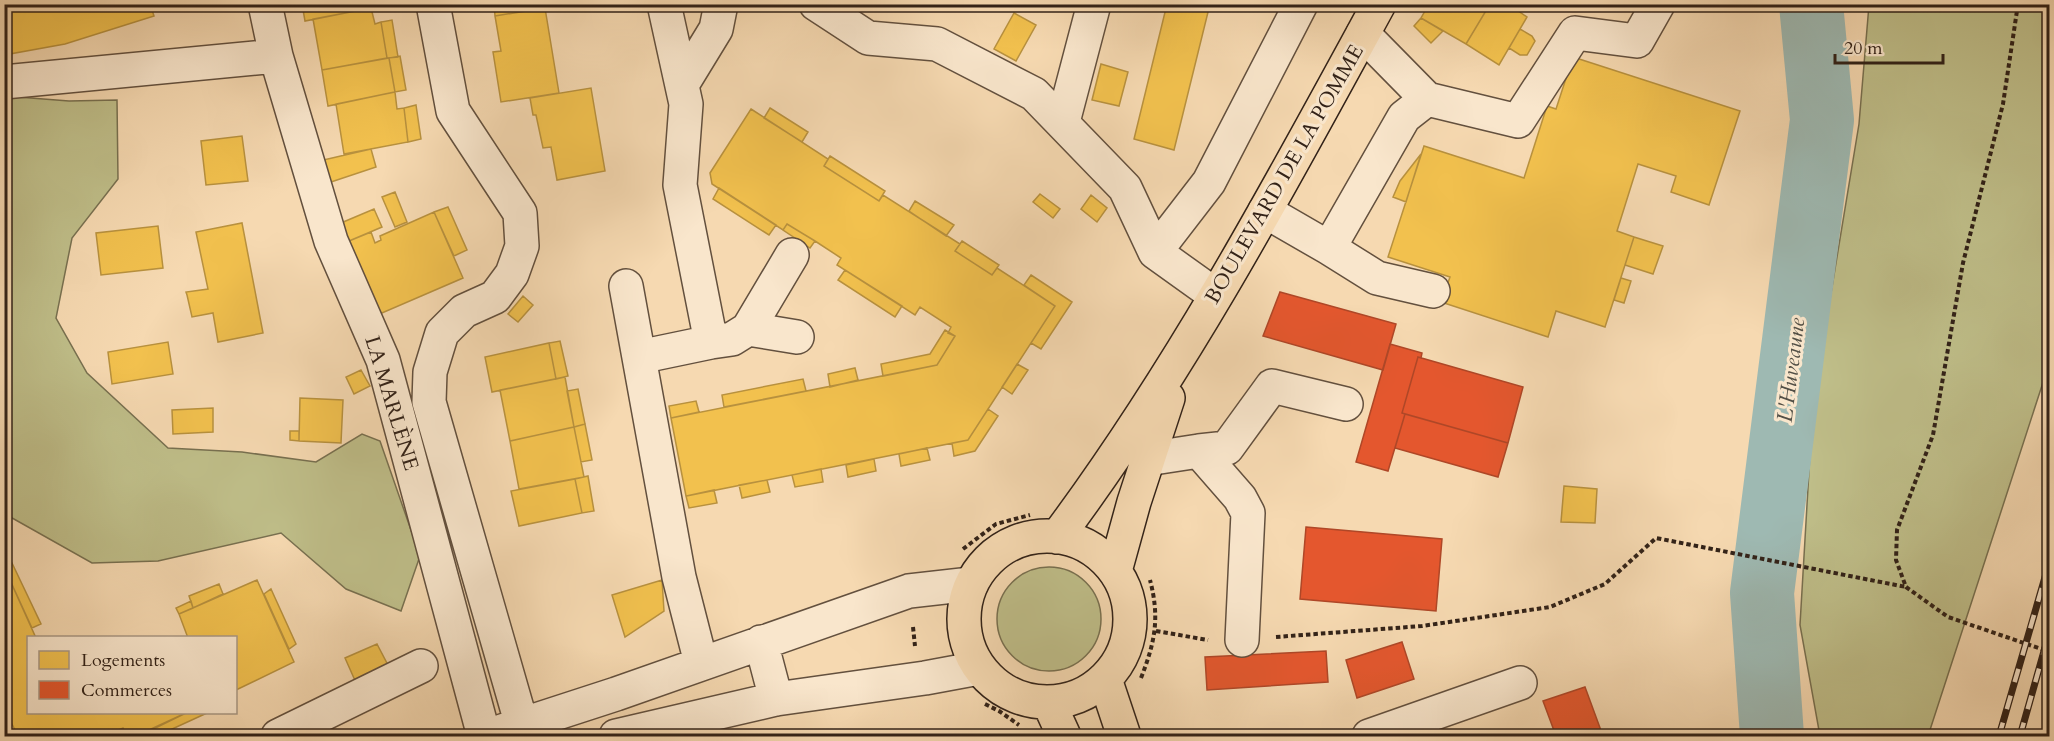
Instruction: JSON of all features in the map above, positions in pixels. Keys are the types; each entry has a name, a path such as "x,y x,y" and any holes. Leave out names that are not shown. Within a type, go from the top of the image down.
{"main road":[{"name":"BOULEVARD DE LA POMME","path":"1057,537 1100,481 1189,343 1379,4"},
{"name":"BOULEVARD DE LA POMME","path":"1115,571 1147,459 1189,343"},
{"path":"1036,537 1057,537 1079,543 1099,555 1115,571 1125,592 1130,615 1127,638 1119,660 1105,679 1093,688 1065,701 1029,701 1010,694 993,683 979,668 969,648 964,627 965,605 971,584 983,566 998,552 1016,542 1036,537"},
{"path":"1105,679 1123,735"},
{"path":"1049,702 1064,736"}],"street":[{"name":"LA MARLÈNE","path":"265,4 276,56 331,241 383,360 485,736"},
{"path":"433,4 453,111 520,213 522,246 512,274 495,297 464,311 442,333 430,372 429,402 524,730"},
{"path":"664,4 686,104 680,185 711,342"},
{"path":"683,83 716,29 721,4"},
{"path":"816,4 868,38 938,44 1034,94 1125,188 1155,252 1215,295"},
{"path":"1063,123 1094,4"},
{"path":"1155,252 1209,182 1301,4"},
{"path":"1363,34 1427,99 1518,121 1575,33 1637,40 1658,4"},
{"path":"4,82 276,56"},
{"path":"1329,248 1404,117 1427,99"},
{"path":"1265,211 1377,278 1433,291"},
{"path":"639,357 732,339 748,329 792,255"},
{"path":"626,286 679,577 701,663"},
{"path":"748,329 797,337"},
{"path":"1147,459 1227,448 1272,386 1346,404"},
{"path":"1199,451 1240,498 1248,513 1242,640"},
{"path":"485,736 524,730 701,663 909,591 971,584"},
{"path":"761,642 776,699"},
{"path":"278,736 421,666"},
{"path":"616,736 776,699 979,668"},
{"path":"1370,736 1520,683"}],"path":[{"path":"1906,587 1896,560 1897,530 1933,435 1963,263 2003,104 2018,4"},
{"path":"1156,632 1215,642 1422,626 1550,607 1605,584 1656,538 1906,587 1948,617 2049,652"}],"shaded area":[{"path":"1869,5 2049,5 2049,364 1928,736 1820,736 1800,625 1813,402 1859,124"},
{"path":"5,96 69,101 117,100 118,179 72,238 56,318 87,373 168,448 242,452 316,462 362,434 380,441 420,556 401,611 346,589 281,533 158,561 92,563 5,514"},
{"path":"1049,567 1069,571 1086,582 1097,599 1101,619 1097,639 1086,656 1069,667 1049,671 1029,667 1012,656 1001,639 997,619 1001,599 1012,582 1029,571"}],"building: Logements":[{"path":"51,4 150,4 154,16 65,44 4,55 4,13"},
{"path":"302,4 371,4 371,8 305,21"},
{"path":"494,4 544,4 545,8 495,16"},
{"path":"1167,4 1210,4 1174,150 1134,139"},
{"path":"1429,4 1490,4 1466,44 1421,18"},
{"path":"1490,4 1508,4 1527,17 1499,65 1466,44"},
{"path":"371,8 375,24 381,22 387,58 322,70 313,19"},
{"path":"545,8 559,93 501,102 493,52 501,51 495,16"},
{"path":"1014,13 1036,25 1016,61 994,49"},
{"path":"1421,18 1443,31 1431,43 1414,26"},
{"path":"392,20 398,57 387,58 381,22"},
{"path":"1520,29 1532,36 1535,41 1527,55 1520,55 1509,48"},
{"path":"400,56 406,90 395,92 389,58"},
{"path":"1573,57 1740,111 1709,205 1671,192 1676,176 1638,164 1617,231 1634,237 1605,327 1556,311 1548,337 1441,302 1450,277 1388,257 1424,146 1524,178 1547,106 1556,109"},
{"path":"389,58 395,92 328,106 322,70"},
{"path":"1101,64 1128,72 1119,106 1092,100"},
{"path":"591,88 605,171 557,180 551,147 543,148 530,98"},
{"path":"395,92 397,109 404,108 408,142 344,154 336,104"},
{"path":"416,105 421,139 408,142 404,108"},
{"path":"770,108 808,132 802,142 764,118"},
{"path":"751,109 828,159 824,166 879,201 883,195 960,244 955,251 992,275 997,268 1055,306 968,440 686,496 671,418 937,365 955,336 948,333 951,327 920,307 915,315 837,265 841,258 815,241 787,224 783,230 712,184 710,173"},
{"path":"242,136 248,181 206,185 201,141"},
{"path":"371,149 376,167 325,184 319,161"},
{"path":"1421,154 1406,202 1393,197 1400,181"},
{"path":"830,156 885,191 879,201 824,166"},
{"path":"719,188 776,225 769,235 713,199"},
{"path":"395,192 407,222 395,227 382,197"},
{"path":"1040,194 1060,209 1053,218 1033,202"},
{"path":"1091,195 1107,208 1097,222 1081,209"},
{"path":"915,201 954,225 946,236 909,211"},
{"path":"448,207 467,250 454,256 434,212"},
{"path":"374,209 382,227 349,241 341,223"},
{"path":"434,212 463,278 375,316 349,241 371,232 375,243 381,240 380,236"},
{"path":"242,223 263,333 218,342 213,313 192,317 186,292 208,289 196,232"},
{"path":"787,224 815,241 810,248 783,230"},
{"path":"158,226 163,268 101,275 96,233"},
{"path":"1634,237 1663,246 1653,274 1625,265"},
{"path":"962,241 999,265 992,275 955,251"},
{"path":"845,270 902,306 895,317 838,280"},
{"path":"1031,275 1072,302 1041,349 1031,343 1055,306 1024,285"},
{"path":"1621,278 1631,281 1624,303 1614,300"},
{"path":"523,296 533,305 518,322 508,314"},
{"path":"945,330 955,336 937,365 883,376 881,364 930,354"},
{"path":"560,341 568,376 556,379 549,343"},
{"path":"168,342 173,374 112,384 108,352"},
{"path":"549,343 556,379 492,392 485,357"},
{"path":"1017,364 1028,370 1012,394 1002,387"},
{"path":"855,368 858,380 830,387 828,374"},
{"path":"361,370 370,386 354,394 346,377"},
{"path":"565,377 574,427 510,441 500,390"},
{"path":"803,379 806,391 724,407 722,395"},
{"path":"578,389 585,424 574,427 567,391"},
{"path":"300,398 343,400 341,443 299,441"},
{"path":"696,401 699,412 671,418 669,406"},
{"path":"213,408 213,432 173,434 172,410"},
{"path":"988,409 998,416 975,451 954,456 952,443 968,440"},
{"path":"585,424 592,460 581,462 574,427"},
{"path":"574,427 584,477 519,489 510,441"},
{"path":"290,431 299,431 299,441 290,440"},
{"path":"927,448 930,460 901,466 899,454"},
{"path":"874,459 876,471 848,477 846,465"},
{"path":"821,469 823,482 795,487 792,475"},
{"path":"588,476 594,511 582,513 575,479"},
{"path":"575,479 582,513 519,526 511,491"},
{"path":"767,480 770,492 742,498 739,485"},
{"path":"1564,486 1597,489 1595,523 1561,522"},
{"path":"714,490 717,503 689,508 686,496"},
{"path":"12,563 41,624 32,628 4,567"},
{"path":"4,567 35,636 27,636 27,714 184,714 136,736 126,736 123,728 105,736 18,736 4,708"},
{"path":"257,580 294,662 237,690 237,636 187,636 179,614"},
{"path":"662,580 664,611 625,637 612,595"},
{"path":"219,584 223,594 193,608 189,596"},
{"path":"271,589 296,644 289,649 264,594"},
{"path":"191,601 193,608 179,614 176,608"},
{"path":"377,644 390,669 357,685 345,658"},
{"path":"184,714 205,714 157,736 144,736 143,734"}],"building: Commerces":[{"path":"1280,292 1396,324 1383,370 1263,336"},
{"path":"1390,344 1422,353 1421,358 1418,357 1402,413 1405,414 1388,471 1356,462"},
{"path":"1418,357 1523,387 1508,443 1402,413"},
{"path":"1405,414 1508,443 1498,477 1395,448"},
{"path":"1306,527 1442,539 1436,611 1300,599"},
{"path":"1402,642 1414,679 1357,698 1346,660"},
{"path":"1326,651 1328,682 1207,690 1205,657"},
{"path":"1585,687 1603,736 1556,736 1543,701"}],"waterway":[{"name":"L'Huveaune","path":"1772,736 1762,593 1822,120 1811,4"}],"railway":[{"path":"1999,736 2050,560"},
{"path":"2020,736 2050,630"}]}
